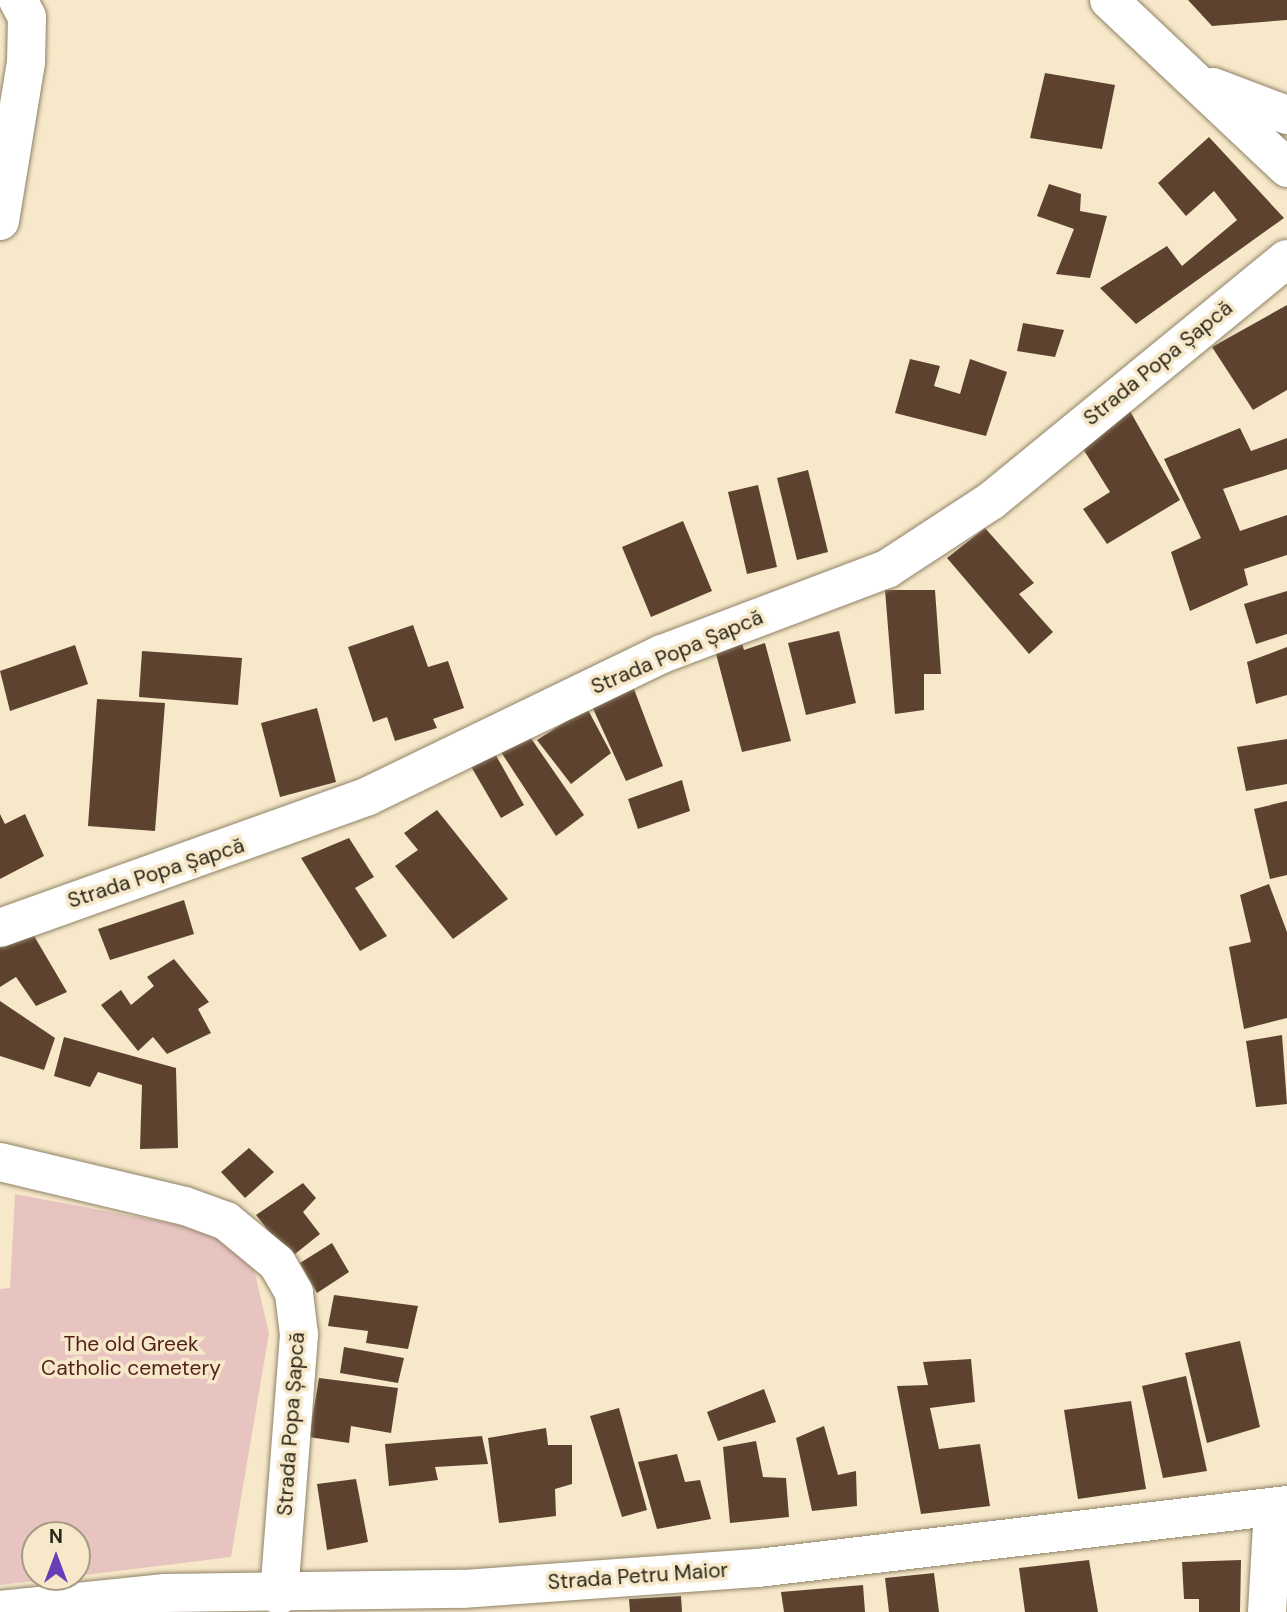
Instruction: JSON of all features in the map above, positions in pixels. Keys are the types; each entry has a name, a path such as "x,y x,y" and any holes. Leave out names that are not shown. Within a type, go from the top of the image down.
{"street":[{"path":"0,221 26,62 27,17 18,0"},
{"path":"1109,0 1201,83 1287,168"},
{"path":"1201,83 1287,115"},
{"name":"Strada Popa Șapcă","path":"0,929 368,796 662,654 887,569 991,501 1287,259"},
{"name":"Strada Popa Șapcă","path":"0,1162 185,1206 226,1221 277,1263 294,1293 299,1335 279,1595"},
{"name":"Strada Petru Maior","path":"0,1610 165,1593 279,1595 758,1568 1280,1506 1267,1612"}],"green space":[{"name":"The old Greek Catholic cemetery","path":"15,1194 222,1233 252,1261 269,1333 231,1557 91,1574 91,1521 21,1521 21,1582 0,1585 0,1289 10,1288"}],"building":[{"path":"1188,0 1287,0 1287,20 1212,26"},
{"path":"1045,73 1115,85 1102,149 1030,138"},
{"path":"1209,137 1284,218 1136,324 1100,288 1167,246 1182,266 1237,220 1214,191 1186,216 1158,183"},
{"path":"1049,184 1081,194 1080,211 1107,216 1090,278 1056,274 1074,229 1037,216"},
{"path":"1287,305 1287,390 1253,410 1212,347"},
{"path":"1023,323 1064,330 1055,357 1017,351"},
{"path":"910,359 940,366 934,386 960,394 970,359 1007,372 986,436 895,413"},
{"path":"1130,411 1180,500 1107,544 1083,509 1110,492 1080,444"},
{"path":"1240,428 1251,451 1287,438 1287,469 1223,489 1240,531 1287,515 1287,555 1244,569 1248,585 1190,611 1171,552 1201,538 1164,459"},
{"path":"808,470 828,552 797,560 777,478"},
{"path":"758,485 777,567 747,574 728,492"},
{"path":"683,521 712,591 651,617 622,547"},
{"path":"985,528 1034,583 1019,594 1053,632 1029,654 947,558"},
{"path":"885,590 935,590 941,674 924,674 924,710 895,714"},
{"path":"1287,591 1287,634 1256,644 1244,604"},
{"path":"413,625 428,667 448,661 464,708 433,719 437,728 395,741 387,717 373,722 348,647"},
{"path":"839,631 856,703 806,715 788,643"},
{"path":"740,637 744,650 765,643 791,741 742,752 715,650"},
{"path":"75,645 88,684 10,711 0,671"},
{"path":"1287,647 1287,695 1256,704 1247,662"},
{"path":"142,651 242,658 238,705 139,697"},
{"path":"634,689 663,766 626,781 590,702"},
{"path":"97,699 165,703 155,831 88,826"},
{"path":"317,708 336,782 280,797 261,723"},
{"path":"587,708 611,753 571,784 537,740"},
{"path":"528,734 584,815 556,836 499,749"},
{"path":"1287,739 1287,784 1246,791 1237,747"},
{"path":"494,752 524,805 501,818 469,763"},
{"path":"682,780 690,811 638,829 628,799"},
{"path":"1287,801 1287,875 1270,879 1254,809"},
{"path":"437,810 508,899 453,939 395,866 418,850 404,833"},
{"path":"0,814 5,824 25,814 44,856 0,879"},
{"path":"349,838 374,877 355,888 387,936 360,951 301,858"},
{"path":"1269,884 1287,932 1287,1018 1244,1029 1229,947 1251,942 1240,895"},
{"path":"184,900 194,934 110,960 98,929"},
{"path":"30,929 67,992 36,1006 16,977 0,987 0,944"},
{"path":"174,959 209,1002 198,1009 211,1033 167,1054 153,1037 138,1051 101,1005 121,990 131,1005 154,986 147,977"},
{"path":"0,1001 55,1038 44,1070 0,1056"},
{"path":"1282,1035 1287,1104 1256,1107 1246,1041"},
{"path":"64,1037 176,1068 178,1148 140,1149 142,1085 98,1072 90,1087 54,1076"},
{"path":"249,1148 274,1172 245,1198 221,1172"},
{"path":"303,1183 316,1198 303,1212 320,1234 290,1258 256,1215"},
{"path":"332,1243 349,1272 317,1293 300,1263"},
{"path":"334,1295 418,1306 408,1349 366,1343 368,1331 328,1326"},
{"path":"1240,1341 1260,1427 1207,1443 1185,1353"},
{"path":"344,1347 404,1358 398,1383 340,1373"},
{"path":"971,1359 975,1402 930,1408 939,1449 980,1444 990,1506 921,1514 897,1386 928,1385 923,1362"},
{"path":"1186,1376 1207,1471 1163,1478 1142,1386"},
{"path":"319,1378 398,1388 391,1433 351,1426 349,1443 309,1437"},
{"path":"764,1389 776,1422 718,1441 707,1412"},
{"path":"1131,1401 1146,1489 1078,1499 1064,1410"},
{"path":"619,1408 647,1510 622,1517 590,1416"},
{"path":"824,1426 838,1475 856,1471 857,1506 812,1511 796,1438"},
{"path":"546,1428 548,1445 572,1445 572,1484 555,1489 556,1516 499,1523 488,1438"},
{"path":"482,1436 488,1464 435,1467 438,1480 389,1486 385,1444"},
{"path":"756,1441 763,1477 786,1478 789,1517 730,1523 723,1447"},
{"path":"677,1454 685,1482 700,1480 711,1519 657,1529 638,1462"},
{"path":"356,1479 368,1542 327,1550 317,1484"},
{"path":"1089,1560 1098,1612 1025,1612 1019,1568"},
{"path":"1241,1560 1240,1612 1199,1612 1199,1599 1184,1599 1182,1562"},
{"path":"934,1573 939,1612 889,1612 885,1578"},
{"path":"863,1585 865,1612 784,1612 781,1592"},
{"path":"681,1596 682,1612 630,1612 629,1599"}]}
